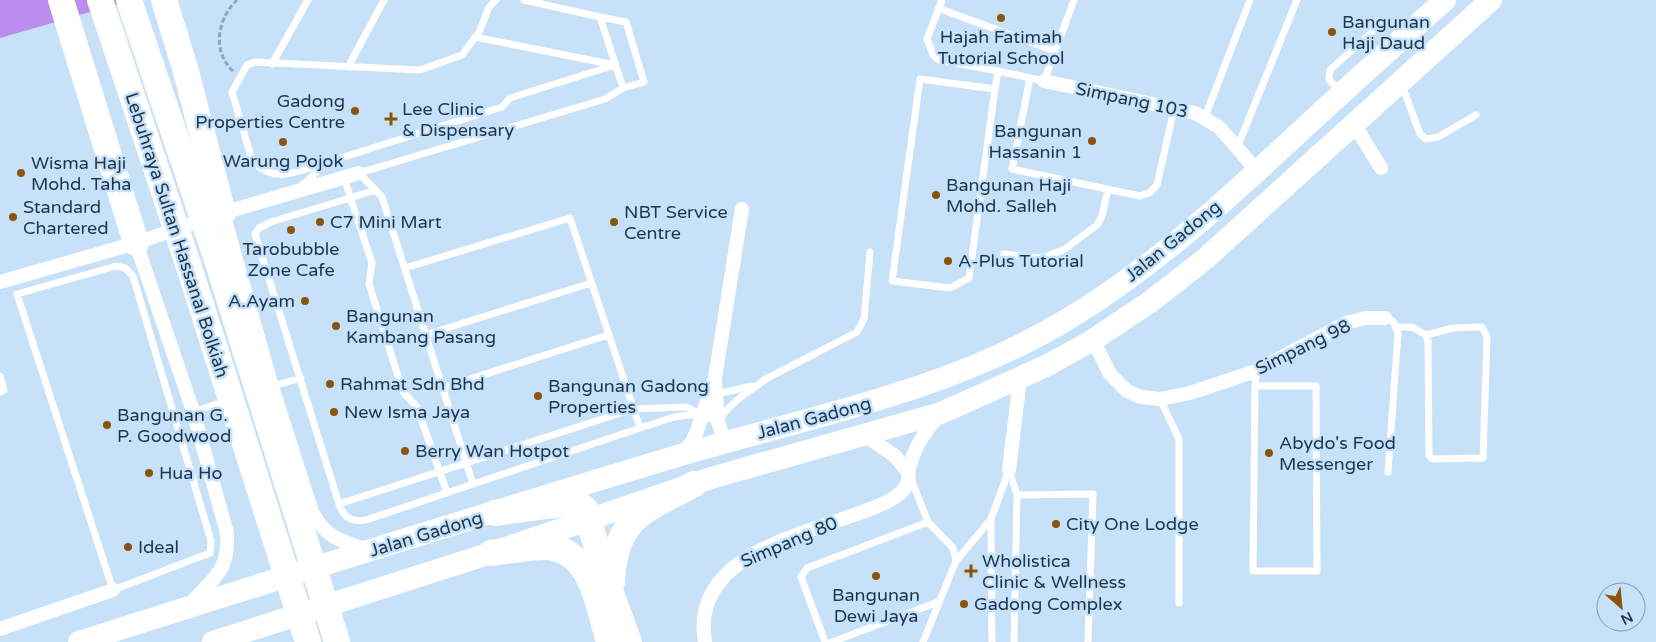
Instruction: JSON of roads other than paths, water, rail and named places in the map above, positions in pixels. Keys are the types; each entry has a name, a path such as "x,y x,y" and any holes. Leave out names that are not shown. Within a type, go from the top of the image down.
{"highway":[{"path":"61,0 136,243"},
{"name":"Lebuhraya Sultan Hassanal Bolkiah","path":"100,0 190,270 308,642"},
{"name":"Lebuhraya Sultan Hassanal Bolkiah","path":"129,0 217,260 337,642"},
{"path":"164,0 185,68 223,214"},
{"path":"612,596 613,559 617,543 625,528 641,513 694,484"},
{"path":"496,513 576,502 586,509 612,596 630,642"},
{"path":"491,553 548,547 564,550 575,557 589,579 610,642"},
{"path":"280,557 295,642"}],"main road":[{"name":"Jalan Gadong","path":"79,642 679,456 721,432 889,397 956,374 1009,350 1066,320 1159,257 1257,171 1445,0"},
{"name":"Jalan Gadong","path":"213,642 491,553 694,484 941,413 1020,379 1092,340 1150,302 1205,259 1491,0"}],"street":[{"name":"Simpang 103","path":"1037,79 1205,117 1219,128 1257,171"},
{"path":"1354,124 1381,168"},
{"path":"0,282 136,243 223,214 359,173"},
{"path":"679,456 692,442 715,378 742,209"},
{"path":"223,214 272,386 312,512 320,526 330,536 370,551"},
{"path":"136,243 193,411 227,533 228,550 224,566 187,608"},
{"name":"Simpang 98","path":"1092,340 1110,374 1127,391 1141,397 1160,399 1190,394 1256,371 1346,323 1366,318 1385,318"},
{"path":"715,378 721,432"},
{"path":"1009,470 1020,379"},
{"name":"Simpang 80","path":"705,642 705,612 711,594 720,579 735,565 782,541 896,499 903,493 913,453 923,434 941,413"},
{"path":"864,435 895,456 909,474"},
{"path":"0,629 113,590"}],"lane":[{"path":"272,64 308,0"},
{"path":"348,67 384,0"},
{"path":"496,0 489,7 475,37 462,55 420,70 255,62 247,65 238,77 232,92 252,160 265,172 280,175 328,162 502,107 510,98 615,65"},
{"path":"473,484 464,462 382,197 359,173 605,99 623,88 644,82 626,22 524,0"},
{"path":"942,0 927,39 933,55 939,60 1037,79"},
{"path":"1074,0 1055,52 1037,79 1012,169 1140,196 1149,193 1157,185 1174,109"},
{"path":"1205,117 1250,0"},
{"path":"1238,148 1297,0"},
{"path":"938,8 1055,52"},
{"path":"600,17 623,88"},
{"path":"1340,95 1330,79 1330,70 1382,24"},
{"path":"475,37 615,65"},
{"path":"995,89 920,78 892,281 950,288 969,278 998,72"},
{"path":"1401,82 1420,134 1426,139 1438,137 1476,115"},
{"path":"295,192 328,162"},
{"path":"344,178 372,263 369,284 403,392 417,406 448,493"},
{"path":"1004,254 1043,258 1065,249 1097,225 1102,216 1108,189"},
{"path":"376,190 271,222 259,228 255,234 302,378 339,504 342,513 348,519 356,522 674,417 701,414"},
{"path":"405,268 570,218 640,428"},
{"path":"717,394 744,389 765,380 857,332 864,319 870,252"},
{"path":"116,266 126,268 133,276 174,418 212,541 210,553 113,590 17,294 116,266"},
{"path":"425,335 591,283"},
{"name":"Simpang 98","path":"1385,318 1397,326 1412,327 1426,335"},
{"path":"1388,472 1397,326"},
{"path":"1482,327 1487,337 1483,458 1432,459 1429,455 1426,335 1453,328 1482,327"},
{"path":"442,388 608,335"},
{"path":"1255,386 1316,386 1317,571 1252,571 1255,386 1256,371"},
{"path":"0,376 4,390 0,392"},
{"path":"254,392 302,378"},
{"path":"721,432 724,410 765,380"},
{"path":"174,418 237,398"},
{"path":"1160,399 1179,439 1179,603"},
{"path":"339,504 464,462 633,409 686,408 701,414 721,432"},
{"path":"1009,470 1017,495 1014,642"},
{"path":"924,642 938,602 956,561 991,519 1009,470"},
{"path":"909,474 928,522 953,548 956,561"},
{"path":"1017,495 1093,494 1088,642"},
{"path":"991,519 992,642"},
{"path":"825,642 801,577 807,568 928,522"},
{"path":"832,642 938,602"}],"place":[{"name":"Hajah Fatimah Tutorial School","path":"1001,18"},
{"name":"Bangunan Haji Daud","path":"1332,32"},
{"name":"Gadong Properties Centre","path":"355,111"},
{"name":"Lee Clinic & Dispensary","path":"391,119"},
{"name":"Bangunan Hassanin 1","path":"1092,141"},
{"name":"Warung Pojok","path":"283,142"},
{"name":"Wisma Haji Mohd. Taha","path":"21,173"},
{"name":"Bangunan Haji Mohd. Salleh","path":"936,195"},
{"name":"Standard Chartered","path":"13,217"},
{"name":"C7 Mini Mart","path":"320,222"},
{"name":"NBT Service Centre","path":"614,222"},
{"name":"Tarobubble Zone Cafe","path":"291,230"},
{"name":"A-Plus Tutorial","path":"948,261"},
{"name":"A.Ayam","path":"305,301"},
{"name":"Bangunan Kambang Pasang","path":"336,326"},
{"name":"Rahmat Sdn Bhd","path":"330,384"},
{"name":"Bangunan Gadong Properties","path":"538,396"},
{"name":"New Isma Jaya","path":"334,412"},
{"name":"Bangunan G. P. Goodwood","path":"107,425"},
{"name":"Berry Wan Hotpot","path":"405,451"},
{"name":"Abydo's Food Messenger","path":"1269,453"},
{"name":"Hua Ho","path":"149,473"},
{"name":"City One Lodge","path":"1056,524"},
{"name":"Ideal","path":"128,547"},
{"name":"Wholistica Clinic & Wellness","path":"971,571"},
{"name":"Bangunan Dewi Jaya","path":"876,576"},
{"name":"Gadong Complex","path":"964,604"}]}
